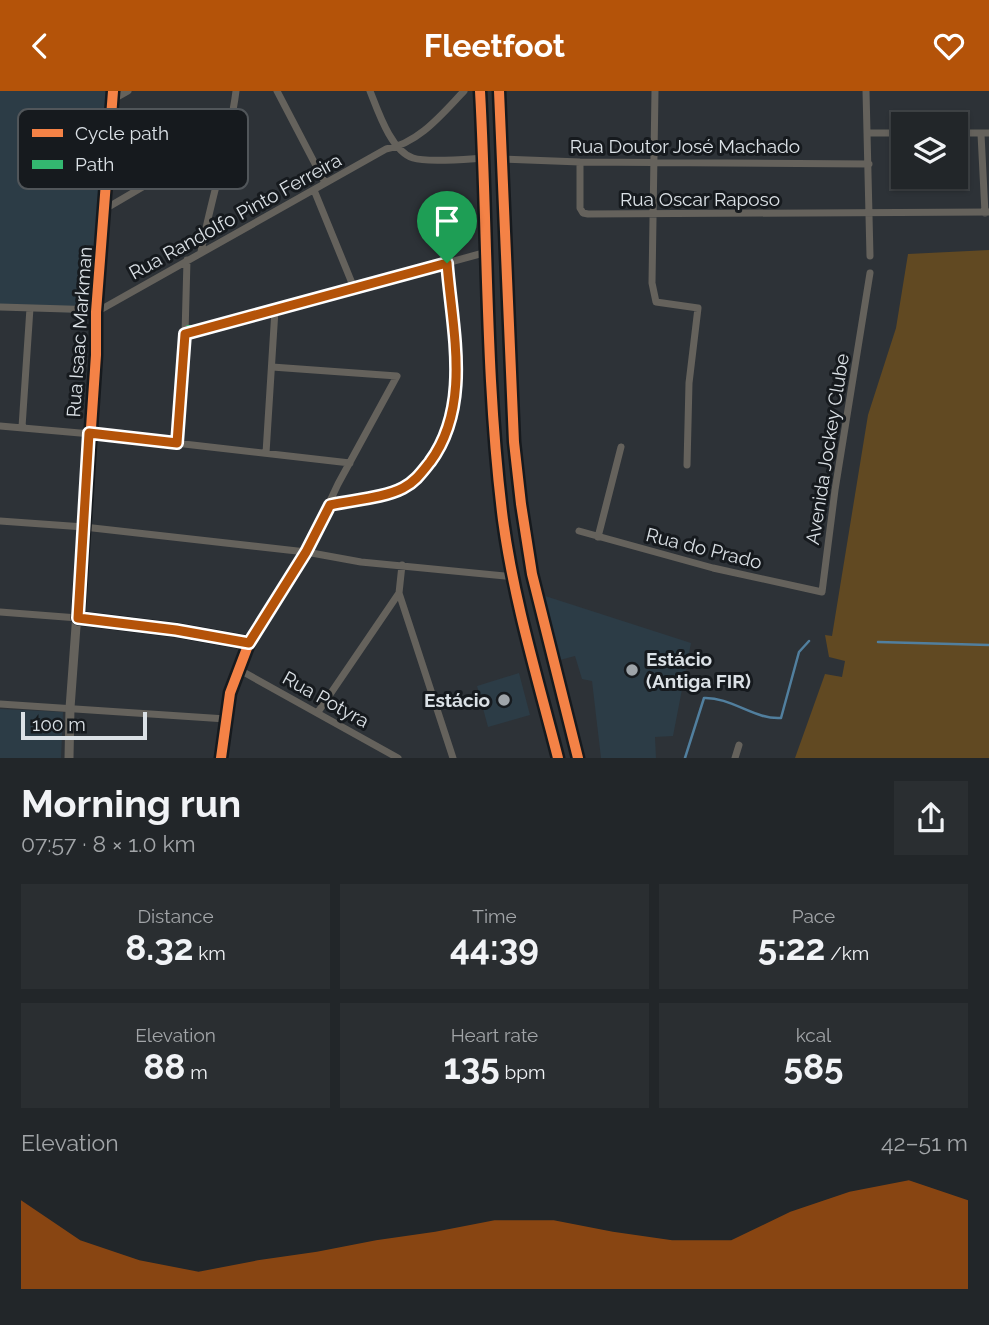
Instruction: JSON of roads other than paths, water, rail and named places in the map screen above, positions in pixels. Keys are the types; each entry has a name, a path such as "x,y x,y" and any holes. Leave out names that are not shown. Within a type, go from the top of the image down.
{"highway":[{"path":"480,91 495,444 504,522 514,577 558,758"},
{"path":"499,91 514,442 520,504 532,574 578,758"}],"street":[{"path":"113,96 128,91"},
{"path":"233,109 236,91"},
{"path":"277,91 325,183"},
{"path":"370,91 393,143 407,155 418,159 484,158"},
{"name":"Rua Randolfo Pinto Ferreira","path":"96,311 386,149 398,147 424,131 464,91"},
{"path":"655,91 652,283 656,302 698,308 689,383 687,465"},
{"path":"866,91 870,256"},
{"path":"868,133 891,133"},
{"path":"985,133 987,213"},
{"name":"Rua Doutor José Machado","path":"501,159 580,162 869,163"},
{"name":"Rua Oscar Raposo","path":"580,162 579,202 583,213 987,213"},
{"name":"Rua Isaac Markman","path":"69,758 70,708 96,355 96,311 106,189"},
{"path":"105,209 139,189"},
{"path":"201,252 214,189"},
{"path":"314,190 354,288"},
{"path":"185,334 487,252"},
{"path":"177,443 187,260"},
{"path":"330,505 403,489 414,482 439,449 454,410 457,381 447,263"},
{"name":"Avenida Jockey Clube","path":"822,592 835,489 870,273"},
{"path":"0,307 96,311"},
{"path":"22,427 30,308"},
{"path":"266,453 275,310"},
{"path":"221,758 226,719 238,669 249,643 306,552 397,376 272,367"},
{"path":"0,426 89,433 350,463"},
{"path":"598,537 621,447"},
{"path":"0,521 84,527 306,552 361,562 514,577"},
{"name":"Rua do Prado","path":"579,531 713,568 822,592"},
{"path":"402,565 399,593 453,758"},
{"path":"318,712 399,593"},
{"path":"0,612 176,630 249,643"},
{"name":"Rua Potyra","path":"238,669 398,758"},
{"path":"0,704 226,719"},
{"path":"735,758 740,745"}],"waterway":[{"path":"685,758 704,698 724,701 762,716 781,718 799,652 809,641"},
{"path":"878,642 989,645"}],"place":[{"name":"Estácio (Antiga FIR)","path":"632,670"},
{"name":"Estácio","path":"504,700"}]}
